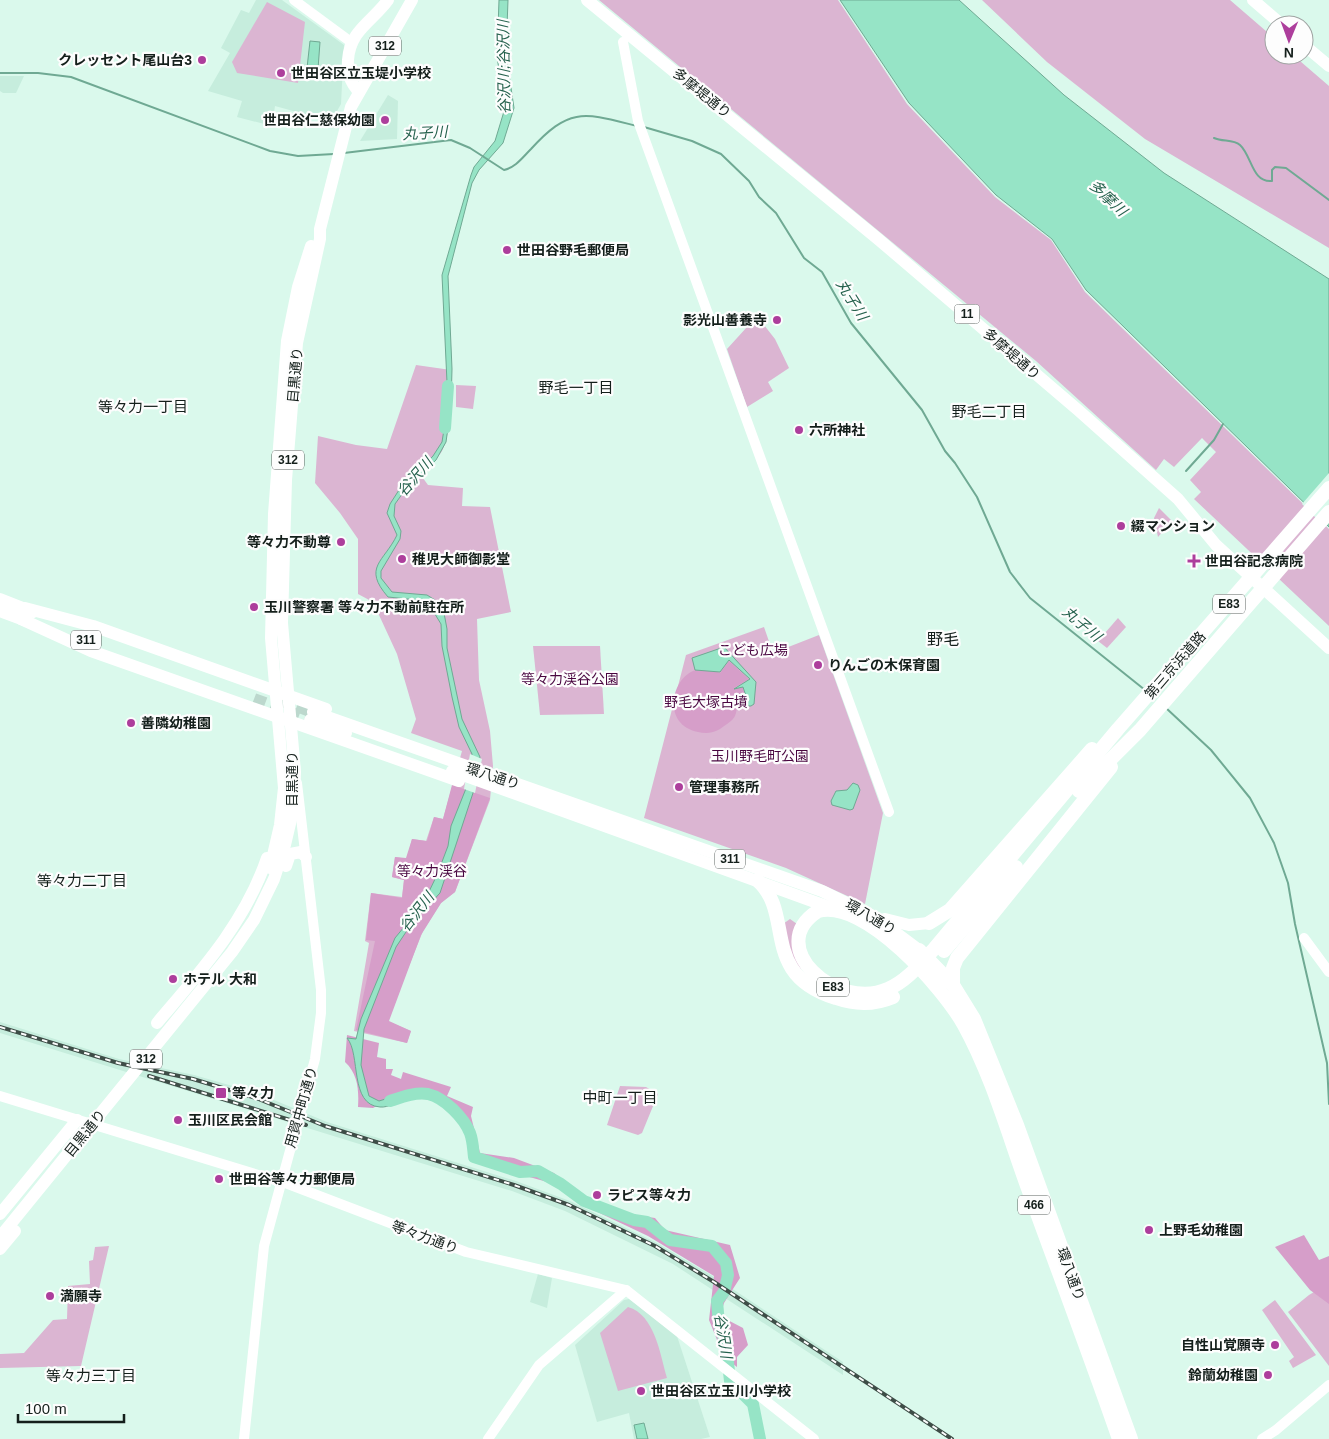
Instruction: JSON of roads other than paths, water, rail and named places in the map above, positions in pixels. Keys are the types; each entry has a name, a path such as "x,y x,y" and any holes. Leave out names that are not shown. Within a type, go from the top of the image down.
{"highway":[{"name":"第三京浜道路","path":"1123,724 1329,488"},
{"name":"第三京浜道路","path":"1127,744 1329,512"},
{"name":"E83","path":"840,911 818,912 810,918 804,928 800,949 810,971 830,985 852,993 876,993 898,983 934,949 1123,724"},
{"name":"E83","path":"929,923 950,910 1088,752 1123,724"},
{"name":"E83","path":"757,880 770,898 785,956 790,966 804,981 825,994 849,1002 874,1003 891,998 913,984 941,955 1085,783 1127,744"},
{"name":"E83","path":"953,985 954,968 957,958 1104,778 1127,744"},
{"name":"環八通り","path":"840,911 878,931 915,954 935,974 953,985 974,1019 1009,1105 1131,1439"},
{"name":"環八通り","path":"935,974 963,1024 983,1068 1118,1439"}],"main road":[{"name":"312","path":"359,92 350,80 347,66 351,42 365,23 376,16 388,0"},
{"name":"目黒通り","path":"283,857 284,718 281,693 282,623 286,480 297,343 320,239 320,229 348,115 359,92 412,0"},
{"name":"多摩堤通り","path":"587,0 878,239 1084,416 1178,499 1216,545 1329,648"},
{"path":"1253,0 1270,15"},
{"path":"1314,53 1329,66"},
{"name":"311","path":"0,600 23,614 255,696"},
{"name":"311","path":"0,612 23,614"},
{"path":"23,614 93,626 281,693 425,757 496,782"},
{"path":"23,614 91,651 284,718 314,721 496,782"},
{"name":"目黒通り","path":"0,1237 117,1080 227,948 261,901 283,857 293,811 295,772 292,748 284,718"},
{"path":"292,748 299,732 314,721"},
{"name":"環八通り","path":"496,782 516,795 840,911"},
{"name":"環八通り","path":"496,782 531,788 822,892 875,917 915,954"},
{"path":"157,1022 236,924 250,900 268,856 283,857 298,851 306,857"},
{"name":"目黒通り","path":"261,901 273,858 283,857"},
{"path":"180,1026 252,937 271,905 283,857"},
{"path":"875,917 909,925 929,923"},
{"path":"0,1214 77,1120"},
{"path":"0,1249 101,1127"},
{"name":"目黒通り","path":"0,1226 19,1209"}],"street":[{"path":"294,0 351,42"},
{"path":"624,42 642,135 889,812"},
{"name":"用賀中町通り","path":"244,1439 264,1246 280,1182 311,1075 321,1012 300,796 295,772"},
{"path":"1304,938 1329,972"},
{"name":"等々力通り","path":"0,1096 280,1182 466,1252 626,1290 814,1439"},
{"path":"488,1439 539,1365 626,1290"},
{"path":"1262,1439 1276,1430 1329,1385"}],"water":[{"name":"谷沢川;谷沢川","path":"499,0 508,0 506,54 514,108 503,143 479,170 472,183 448,276 452,369 451,406 446,442 436,460 405,490 395,504 394,516 401,531 400,539 381,571 381,578 392,592 427,595 435,600 444,613 447,629 447,648 462,719 480,757 473,793 440,893 412,923 396,947 364,1029 361,1065 369,1096 379,1101 405,1093 406,1099 380,1107 370,1104 364,1098 357,1078 354,1055 347,1038 356,1039 361,1019 395,938 423,904 437,875 448,846 451,826 467,786 472,754 459,727 442,646 441,624 427,601 388,597 380,587 376,571 397,535 387,513 390,504 399,490 433,456 442,442 448,404 442,275 474,167 495,141 505,108 497,57"},
{"name":"多摩川","path":"840,0 959,0 1064,95 1164,173 1329,279 1329,527 1086,290 1052,239 996,195 909,103"},
{"path":"310,41 320,42 318,69 307,68"},
{"path":"724,647 756,682 754,704 751,706 737,706 737,699 746,696 743,687 734,689 750,679 729,660 720,672 695,670 692,658"},
{"path":"853,783 858,785 860,790 853,809 850,810 832,805 831,801 836,791 847,790"},
{"path":"644,1423 648,1439 637,1439 634,1425"}],"waterway":[{"name":"丸子川","path":"0,73 38,73 71,77 270,151 298,156 334,154"},
{"name":"丸子川","path":"344,153 451,140 470,148 504,170 522,159 545,135 568,119 579,116 591,116 637,126"},
{"name":"丸子川","path":"644,127 692,141 721,154 749,181 759,197 776,213 804,258 822,272 851,323 922,410 945,451 977,497 1010,572 1030,598 1145,690"},
{"path":"1214,138 1240,145 1260,178 1272,181 1272,170 1275,167 1286,168 1329,200"},
{"name":"谷沢川","path":"445,428 448,386"},
{"path":"1186,471 1214,440 1223,424"},
{"name":"丸子川","path":"1166,708 1211,750 1250,798 1274,843 1288,883 1295,924 1327,1063 1329,1104"},
{"name":"谷沢川","path":"390,1101 409,1095 428,1094 434,1096 453,1109 467,1127 471,1136 474,1157 520,1172 538,1171 561,1184 584,1201 634,1220 647,1222 670,1240 712,1246 726,1263 728,1275 724,1292 717,1301 719,1324 726,1344 730,1381 753,1404 760,1439"}],"tunnel":[{"path":"254,699 310,720"},
{"path":"280,700 313,712"}],"railway":[{"path":"0,1027 118,1063 193,1079 256,1098 325,1126 514,1185 569,1205 655,1246 714,1282 952,1439"},
{"path":"149,1076 306,1125"}],"place":[{"name":"クレッセント尾山台3","path":"202,60"},
{"name":"世田谷区立玉堤小学校","path":"281,73"},
{"name":"世田谷仁慈保幼園","path":"385,120"},
{"name":"世田谷野毛郵便局","path":"507,250"},
{"name":"影光山善養寺","path":"777,320"},
{"name":"六所神社","path":"799,430"},
{"name":"綴マンション","path":"1121,526"},
{"name":"等々力不動尊","path":"341,542"},
{"name":"稚児大師御影堂","path":"402,559"},
{"name":"世田谷記念病院","path":"1194,561"},
{"name":"玉川警察署 等々力不動前駐在所","path":"254,607"},
{"name":"りんごの木保育園","path":"818,665"},
{"name":"善隣幼稚園","path":"131,723"},
{"name":"管理事務所","path":"679,787"},
{"name":"ホテル 大和","path":"173,979"},
{"name":"等々力","path":"221,1093"},
{"name":"玉川区民会館","path":"178,1120"},
{"name":"世田谷等々力郵便局","path":"219,1179"},
{"name":"ラピス等々力","path":"597,1195"},
{"name":"上野毛幼稚園","path":"1149,1230"},
{"name":"満願寺","path":"50,1296"},
{"name":"自性山覚願寺","path":"1275,1345"},
{"name":"鈴蘭幼稚園","path":"1268,1375"},
{"name":"世田谷区立玉川小学校","path":"641,1391"}],"district":[{"name":"野毛一丁目","path":"576,388"},
{"name":"等々力一丁目","path":"143,407"},
{"name":"野毛二丁目","path":"989,412"},
{"name":"野毛","path":"943,639"},
{"name":"等々力二丁目","path":"82,881"},
{"name":"中町一丁目","path":"620,1098"},
{"name":"等々力三丁目","path":"91,1376"}],"park label":[{"name":"こども広場","path":"753,650"},
{"name":"等々力渓谷公園","path":"570,679"},
{"name":"野毛大塚古墳","path":"706,702"},
{"name":"玉川野毛町公園","path":"760,756"},
{"name":"等々力渓谷","path":"432,871"}]}
